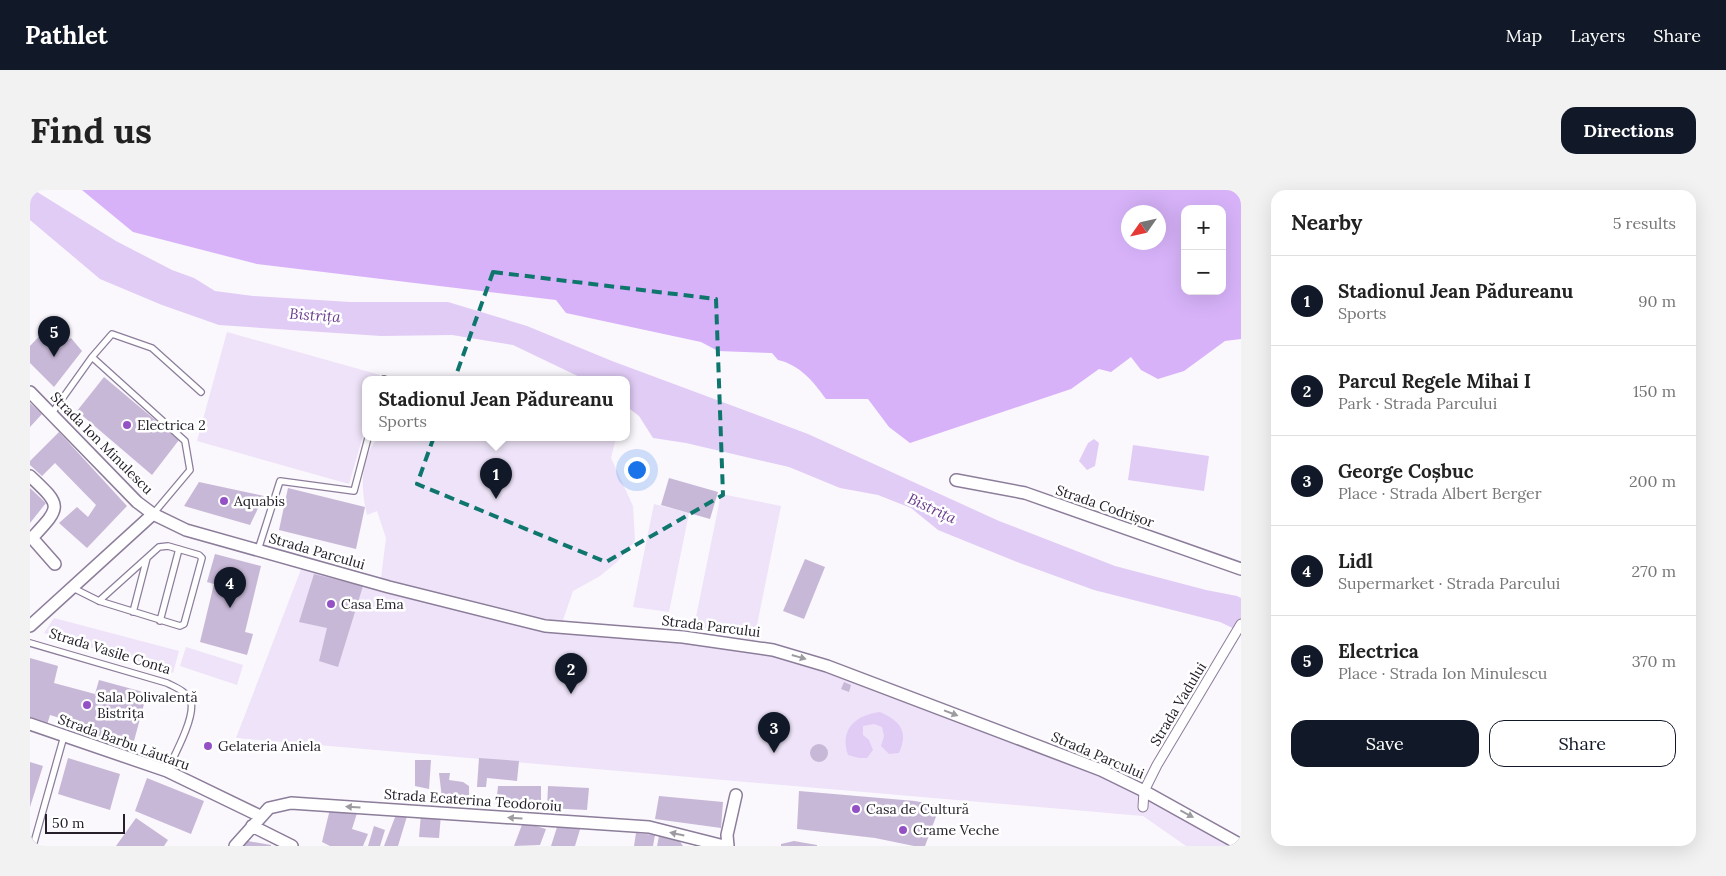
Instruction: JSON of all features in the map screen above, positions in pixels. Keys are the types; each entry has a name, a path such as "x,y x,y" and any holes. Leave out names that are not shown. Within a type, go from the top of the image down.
{"street":[{"name":"Strada Ion Minulescu","path":"30,392 137,502 153,514"},
{"path":"30,476 50,495 56,509 53,516 31,539 54,564"},
{"name":"Strada Codrișor","path":"956,480 1025,493 1241,569"},
{"name":"Strada Parcului","path":"153,514 186,530 389,587 545,626 683,637 751,646 828,666 1101,770 1144,791 1241,845"},
{"name":"Strada Vasile Conta","path":"30,626 153,514"},
{"name":"Strada Vadului","path":"1143,807 1144,791 1241,624"},
{"name":"Strada Barbu Lăutaru","path":"30,724 167,771 260,816"},
{"path":"726,846 736,795"},
{"name":"Strada Ecaterina Teodoroiu","path":"235,846 269,808 291,802 649,828 726,846"},
{"path":"252,826 292,846"}],"lane":[{"path":"52,413 92,357 112,334 152,348 201,392"},
{"path":"92,357 186,441 190,470 153,514"},
{"path":"258,550 280,480 354,491 367,441"},
{"path":"73,588 99,601 176,626 184,624 202,560 199,554 163,546 99,601"},
{"path":"160,620 180,549"},
{"path":"133,612 147,558"},
{"name":"Strada Vasile Conta","path":"30,643 167,683 182,690 191,701 191,713 167,771"},
{"path":"33,846 32,839 64,736"}],"highlighted area":[{"path":"493,272 716,299 723,495 606,562 417,484"}],"shaded area":[{"path":"82,190 1241,190 1241,339 1225,341 1184,371 1158,379 1141,370 1131,357 1111,372 1099,369 1071,389 910,443 889,427 868,399 826,399 805,375 786,362 778,360 772,353 718,351 701,342 566,313 556,300 257,264 133,232"},
{"path":"227,332 380,375 362,376 362,439 349,484 197,441"},
{"path":"376,441 615,441 611,458 633,506 635,541 617,562 600,576 573,591 562,623 381,578 386,538 377,511 367,515 363,485 367,455"},
{"path":"721,494 781,506 754,640 694,627"},
{"path":"654,504 689,513 669,612 633,607"},
{"path":"302,567 545,626 773,650 1144,791 1241,846 1186,846 1143,816 236,738"},
{"path":"54,618 179,651 173,673 44,633"},
{"path":"186,647 243,665 237,685 180,666"}],"water":[{"name":"Bistrița","path":"30,190 34,190 116,241 172,270 194,278 215,291 253,296 350,302 448,302 527,326 612,361 808,434 999,521 1115,566 1206,590 1237,596 1241,598 1241,632 1220,622 1094,590 1017,562 938,530 911,508 878,495 840,488 789,467 686,443 653,438 639,416 630,409 630,376 578,376 513,345 452,335 381,336 219,325 162,305 100,279 30,220"},
{"path":"1094,439 1099,443 1095,466 1087,470 1079,461 1088,443"},
{"path":"1133,445 1209,456 1204,491 1128,480"},
{"path":"880,712 893,719 901,728 903,739 899,753 889,754 881,746 884,736 882,727 874,724 863,726 863,735 869,740 873,750 867,758 848,755 846,738 852,725 864,716"}],"building":[{"path":"48,327 63,343 71,338 82,351 54,387 30,363 30,346"},
{"name":"Electrica 2","path":"104,377 179,440 152,475 77,411"},
{"path":"30,403 42,414 30,427"},
{"path":"59,432 127,506 87,548 59,523 77,507 88,517 96,505 55,463 42,476 30,465 30,461"},
{"path":"669,478 718,492 710,519 661,505"},
{"name":"Aquabis","path":"199,482 264,496 250,525 184,506"},
{"path":"30,488 46,503 30,523"},
{"path":"288,488 365,507 356,549 279,530"},
{"path":"215,554 261,566 245,632 253,634 247,655 200,642 214,584 207,582"},
{"path":"805,559 825,567 804,619 783,611"},
{"name":"Casa Ema","path":"314,574 363,586 338,667 319,661 327,628 299,622"},
{"name":"Sala Polivalentă Bistrița","path":"30,658 58,666 54,683 95,694 99,680 147,693 131,752 78,734 79,724 50,715 47,725 30,720"},
{"path":"844,682 851,685 849,692 841,689"},
{"path":"819,744 825,747 828,753 825,759 819,762 813,759 810,753 813,747"},
{"path":"68,758 120,774 110,810 58,794"},
{"path":"479,758 519,761 517,781 487,778 486,787 477,787"},
{"path":"415,760 431,760 429,789 415,786"},
{"path":"30,762 43,766 30,807"},
{"path":"439,773 450,773 449,780 463,782 469,786 469,798 442,798"},
{"path":"147,778 204,801 191,834 135,811"},
{"path":"498,786 541,786 541,807 496,805"},
{"path":"548,786 589,788 587,810 547,808"},
{"name":"Casa de Cultură","path":"799,791 915,801 940,806 925,846 914,846 875,838 797,829"},
{"path":"659,796 723,802 721,828 655,819"},
{"path":"330,809 358,810 352,829 368,834 363,846 330,846 322,842"},
{"path":"397,812 408,813 398,846 384,846"},
{"path":"421,814 441,815 439,838 419,837"},
{"path":"136,818 168,840 164,846 116,846"},
{"path":"523,822 546,829 540,845 514,846"},
{"path":"558,824 581,826 575,846 551,846"},
{"path":"374,826 385,830 380,846 368,846"},
{"path":"636,833 655,835 653,846 634,846"},
{"path":"659,836 677,837 683,846 657,846"},
{"path":"248,841 271,845 271,846 242,846"},
{"path":"794,841 817,846 781,846 781,844"}],"place":[{"name":"Electrica","path":"54,357"},
{"name":"Electrica 2","path":"127,425"},
{"name":"Stadionul Jean Pădureanu","path":"496,499"},
{"name":"Aquabis","path":"224,501"},
{"name":"Casa Ema","path":"331,604"},
{"name":"Lidl","path":"230,608"},
{"name":"Parcul Regele Mihai I","path":"571,694"},
{"name":"Sala Polivalentă Bistrița","path":"87,705"},
{"name":"Gelateria Aniela","path":"208,746"},
{"name":"George Coșbuc","path":"774,753"},
{"name":"Casa de Cultură","path":"856,809"},
{"name":"Crame Veche","path":"903,830"}]}
